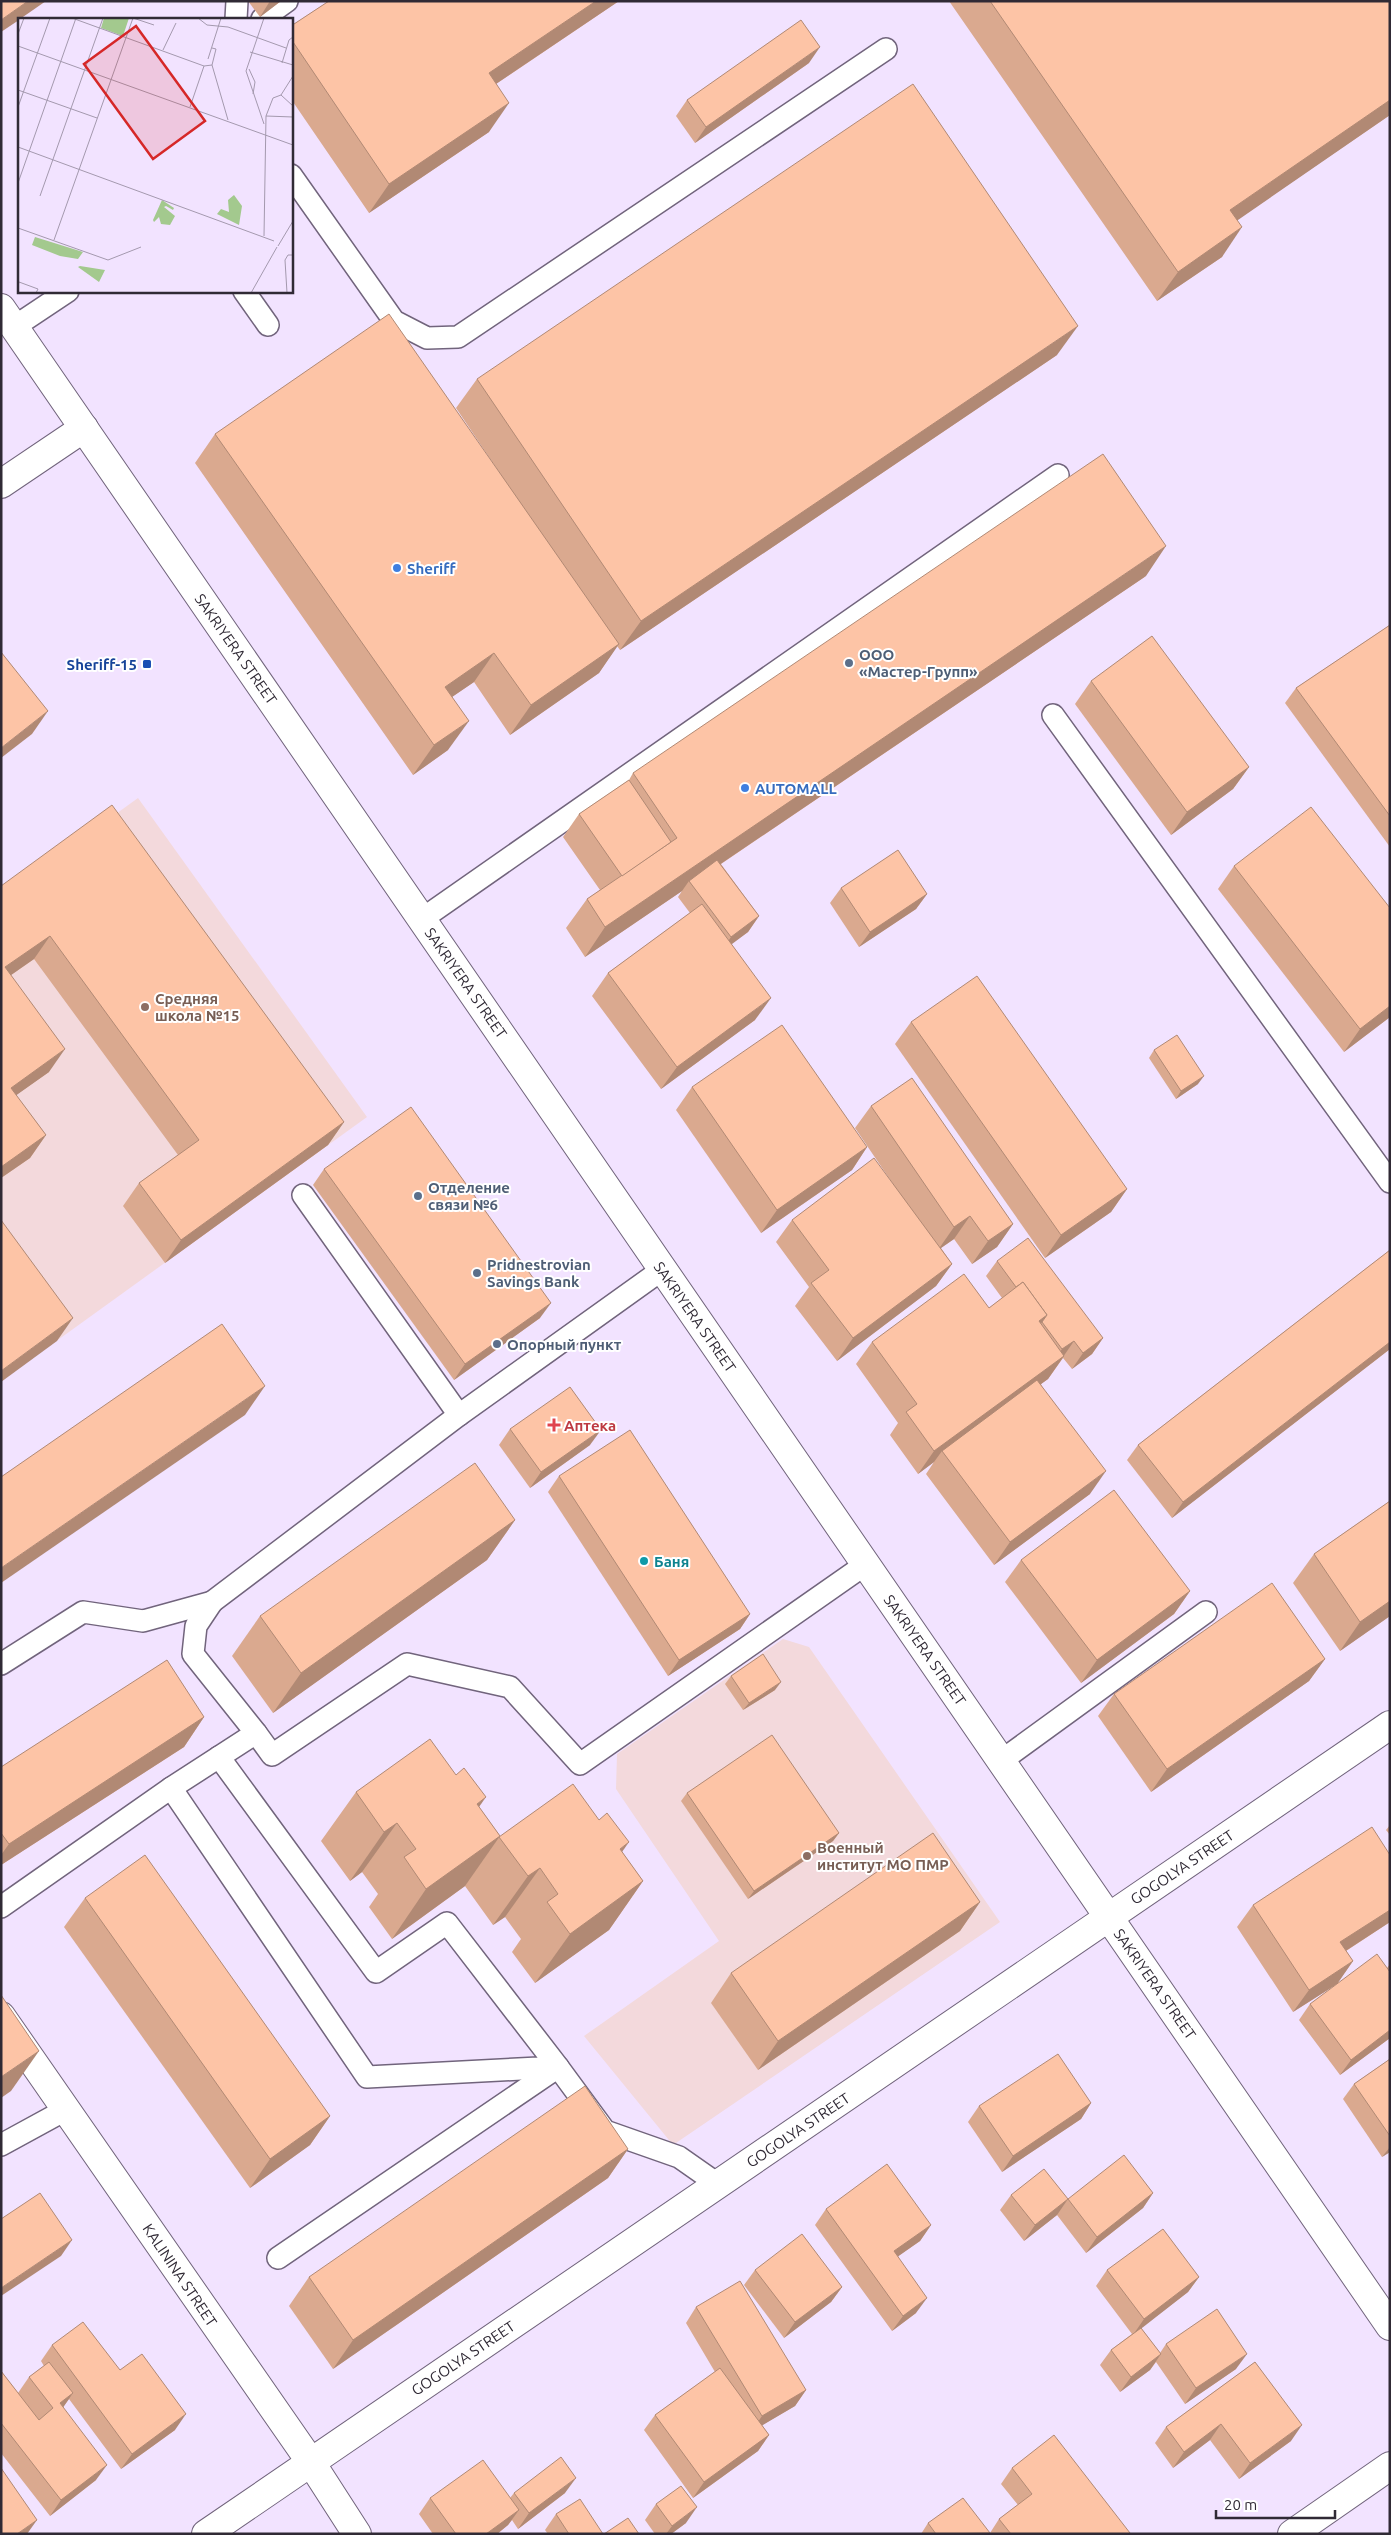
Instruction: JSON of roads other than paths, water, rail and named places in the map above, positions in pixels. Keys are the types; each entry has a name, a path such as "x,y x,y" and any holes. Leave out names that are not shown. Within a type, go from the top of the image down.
{"street":[{"name":"SAKRIYERA STREET","path":"8,317 1390,2326"},
{"path":"1,484 84,428"},
{"name":"GOGOLYA STREET","path":"206,2534 310,2461 719,2185 1390,1725"},
{"name":"KALININA STREET","path":"1,2016 310,2461 357,2534"},
{"path":"1292,2534 1390,2466"}],"lane":[{"path":"236,18 237,1"},
{"path":"263,18 287,1"},
{"path":"292,176 394,321 427,338 458,337 886,49"},
{"path":"8,317 66,292"},
{"path":"245,292 268,325"},
{"path":"422,920 1058,475"},
{"path":"1053,715 1390,1182"},
{"path":"303,1195 459,1416"},
{"path":"663,1269 459,1416 212,1602 196,1626 193,1654 272,1755 408,1664 510,1687 580,1764 866,1564"},
{"path":"1,1664 83,1612 144,1621 212,1602"},
{"path":"1002,1761 1206,1612"},
{"path":"1,1907 171,1788 256,1733"},
{"path":"219,1757 376,1972 446,1923 558,2067 605,2131 679,2157 719,2185"},
{"path":"171,1788 367,2077 558,2067"},
{"path":"278,2258 558,2067"},
{"path":"1,2145 67,2109"}],"place":[{"name":"Sheriff","path":"397,568"},
{"name":"ООО «Мастер-Групп»","path":"849,663"},
{"name":"Sheriff-15","path":"147,664"},
{"name":"AUTOMALL","path":"745,788"},
{"name":"Средняя школа №15","path":"145,1007"},
{"name":"Отделение связи №6","path":"418,1196"},
{"name":"Pridnestrovian Savings Bank","path":"477,1273"},
{"name":"Опорный пункт","path":"497,1344"},
{"name":"Аптека","path":"554,1425"},
{"name":"Баня","path":"644,1561"},
{"name":"Военный институт МО ПМР","path":"807,1856"}]}
